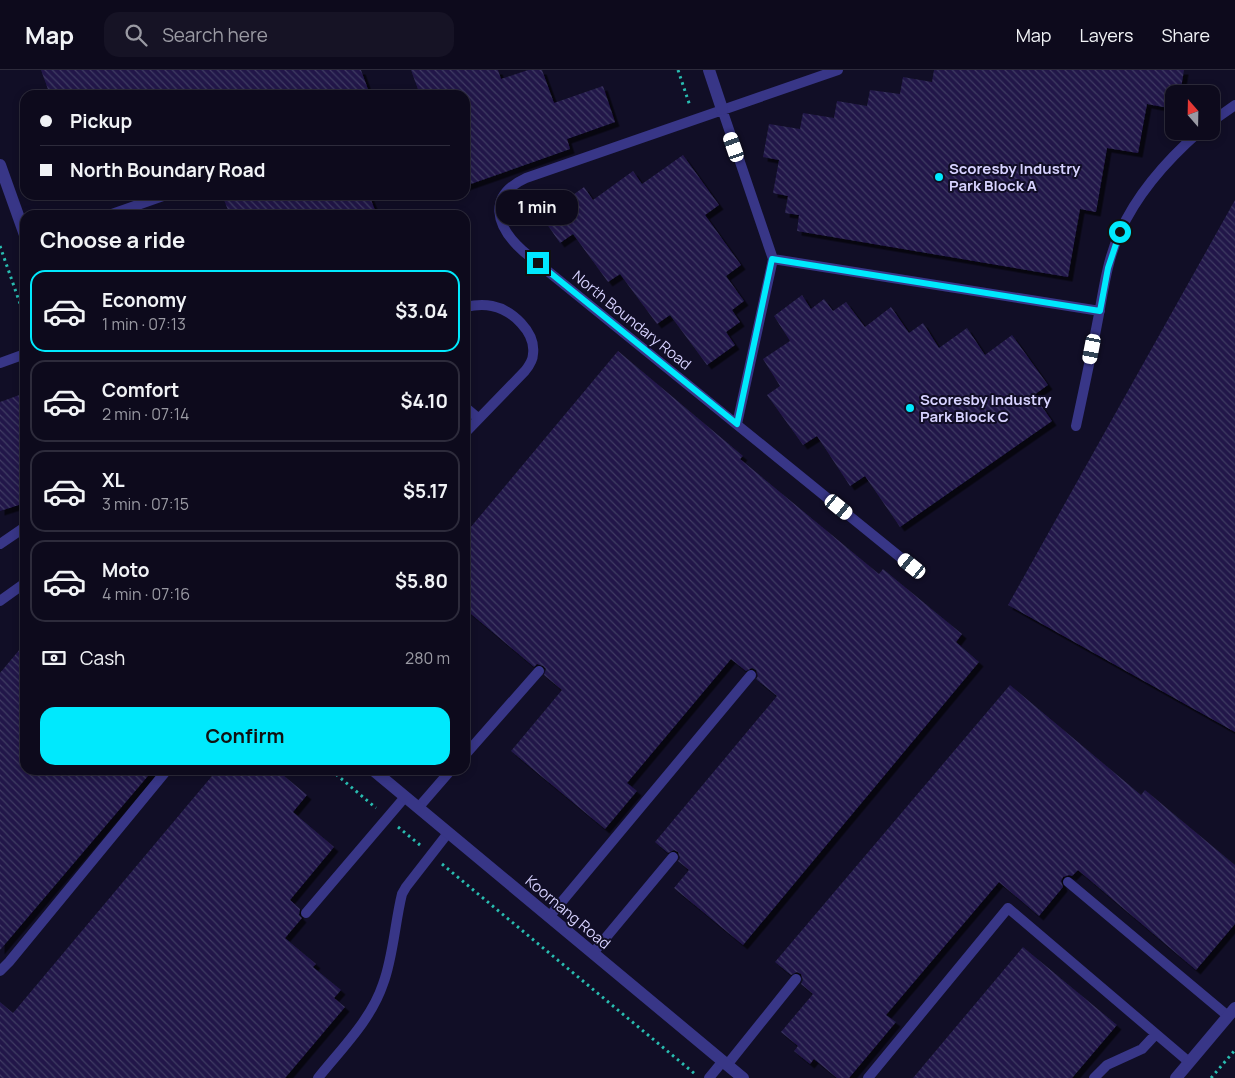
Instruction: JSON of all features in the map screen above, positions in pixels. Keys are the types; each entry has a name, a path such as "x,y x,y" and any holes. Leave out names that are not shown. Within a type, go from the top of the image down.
{"street":[{"path":"709,70 722,110"},
{"path":"0,165 20,221"},
{"name":"Koornang Road","path":"379,775 743,1078"},
{"path":"1176,1078 1231,1012"}],"lane":[{"name":"North Boundary Road","path":"838,70 518,181 509,187 502,196 499,214 502,224 519,247 912,566"},
{"path":"1220,116 1235,105"},
{"path":"722,110 772,259 737,424"},
{"path":"1076,426 1108,268 1120,232 1160,171 1190,140"},
{"path":"123,210 152,200"},
{"path":"772,259 1100,311"},
{"path":"470,306 493,306 512,316 526,329 534,353 525,371 470,427"},
{"path":"0,363 20,356"},
{"path":"470,411 478,418"},
{"path":"0,544 20,530"},
{"path":"0,601 20,587"},
{"path":"470,748 539,671"},
{"path":"549,917 752,676"},
{"path":"0,971 163,775"},
{"path":"418,808 448,775"},
{"path":"306,913 405,797"},
{"path":"318,1078 362,1023 378,997 385,978 402,894 448,833"},
{"path":"593,953 673,857"},
{"path":"1068,882 1231,1012"},
{"path":"868,1078 1008,908 1189,1062"},
{"path":"709,1078 725,1063 796,979"},
{"path":"1094,1078 1107,1065 1142,1050 1156,1034"}],"path":[{"path":"678,70 690,106"},
{"path":"0,246 20,304"},
{"path":"337,775 699,1078"},
{"path":"1211,1078 1235,1050"}],"building":[{"path":"41,70 361,70 368,90 48,90"},
{"path":"411,70 498,70 501,79 528,70 542,70 554,103 603,86 615,122 567,139 570,149 470,184 470,90 418,90"},
{"name":"Scoresby Industry Park Block A","path":"934,70 1184,70 1182,85 1165,85 1165,107 1147,104 1138,153 1107,148 1096,212 1080,209 1068,277 797,231 799,215 785,213 788,196 773,193 779,160 763,157 769,124 800,129 803,113 834,118 837,101 867,106 870,90 900,94 903,77 932,82"},
{"path":"683,155 719,205 705,215 741,265 726,276 744,301 732,310 740,322 726,332 735,345 707,365 670,315 657,324 620,274 608,282 573,234 560,243 542,217 584,187 593,200 633,171 642,184"},
{"path":"224,200 371,200 375,210 228,210"},
{"path":"1235,200 1235,732 1008,605"},
{"name":"Scoresby Industry Park Block C","path":"802,295 811,309 824,299 833,311 846,302 865,327 891,307 909,333 923,323 939,348 967,328 985,355 1012,335 1048,385 1034,395 1052,421 900,527 865,476 850,486 817,436 803,445 767,395 780,386 763,359 790,341 774,316"},
{"path":"618,351 743,456 740,459 879,574 883,569 962,634 956,642 979,662 743,945 674,888 689,870 678,861 680,858 678,852 674,850 668,853 655,842 777,696 756,679 758,676 756,670 752,668 746,671 731,659 627,783 637,791 605,829 511,751 562,690 544,675 546,669 543,666 537,664 534,667 470,613 470,528"},
{"path":"20,395 20,505 0,511 0,402"},
{"path":"20,649 20,775 149,775 0,950 0,673"},
{"path":"1010,685 1141,795 1145,790 1235,865 1235,924 1196,970 1078,870 1072,876 1063,877 1061,881 1063,887 1039,916 999,882 886,1015 896,1022 849,1078 837,1078 814,1059 810,1064 794,1051 798,1046 781,1032 813,994 801,984 803,980 801,974 797,972 791,975 775,962"},
{"path":"213,775 283,775 307,795 293,812 334,847 290,900 300,909 299,915 302,918 285,938 316,964 313,967 341,990 334,998 345,1007 285,1078 0,1078 0,1002 13,1013"},
{"path":"1023,947 1117,1025 1072,1078 913,1078"}],"place":[{"name":"Scoresby Industry Park Block A","path":"939,177"},
{"name":"Scoresby Industry Park Block C","path":"910,408"}],"route":[{"path":"538,263 737,424 772,259 1100,311 1108,268 1120,232"}]}
